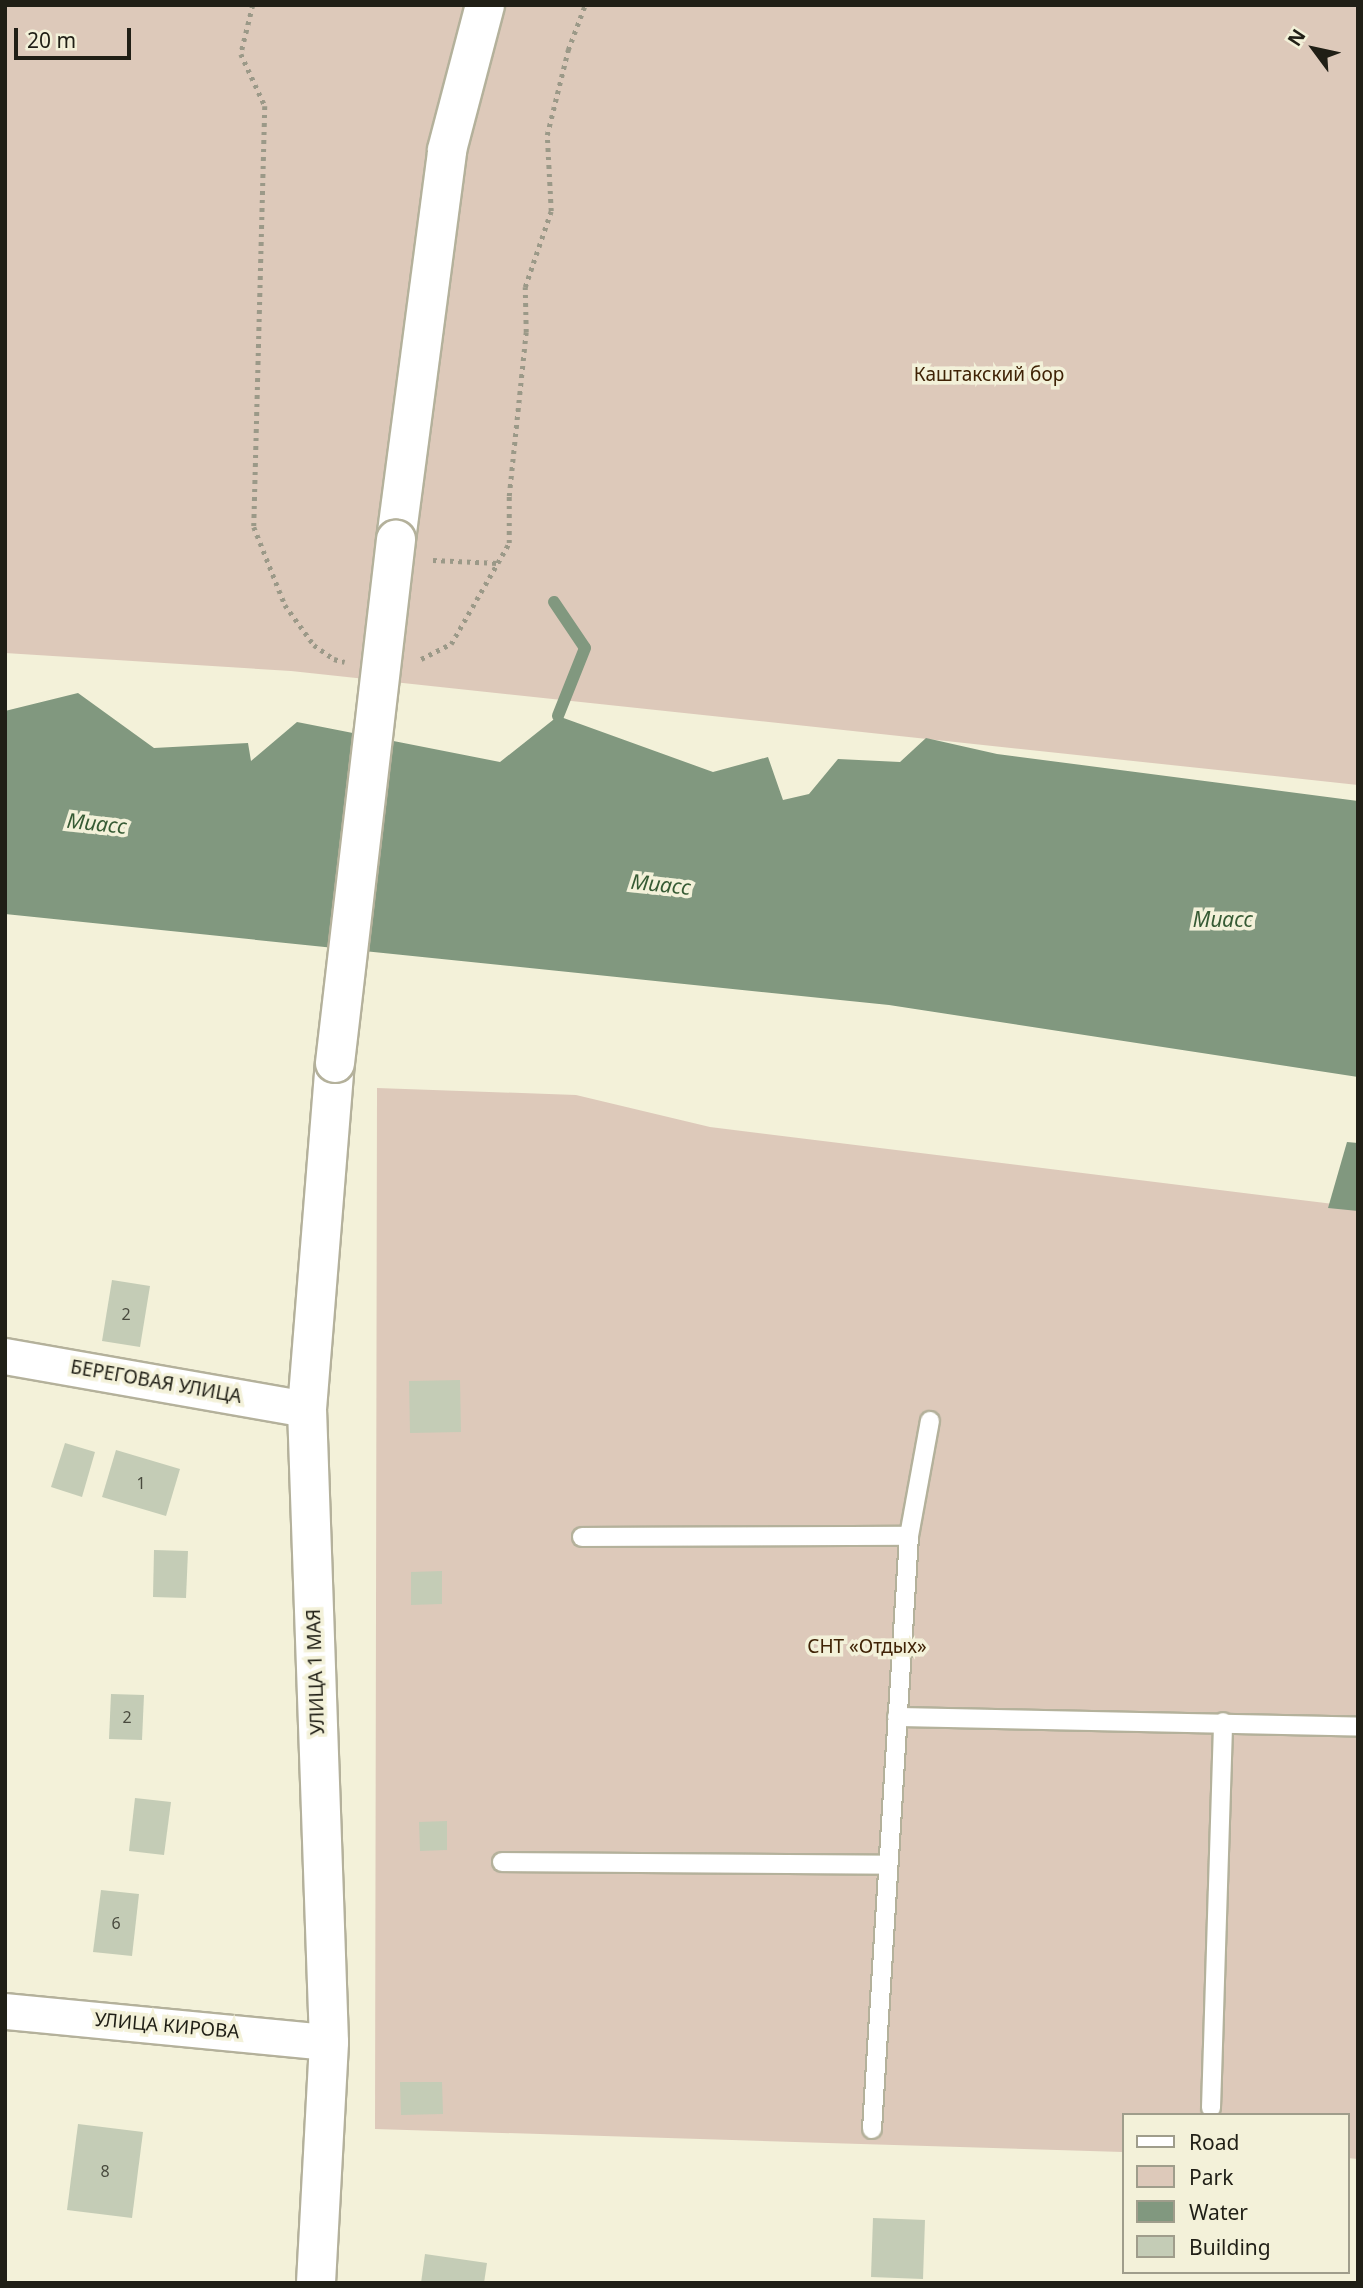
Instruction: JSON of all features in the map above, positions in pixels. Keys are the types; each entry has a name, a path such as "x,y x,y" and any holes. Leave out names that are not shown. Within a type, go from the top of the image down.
{"main road":[{"name":"УЛИЦА 1 МАЯ","path":"316,2283 328,2042 307,1409 335,1063 395,549 447,150 485,5"}],"street":[{"name":"БЕРЕГОВАЯ УЛИЦА","path":"5,1356 307,1409"},
{"name":"УЛИЦА КИРОВА","path":"5,2011 328,2042"}],"lane":[{"path":"872,2129 909,1536 930,1421"},
{"path":"582,1536 909,1536"},
{"path":"897,1717 1358,1727"},
{"path":"1211,2108 1223,1722"},
{"path":"502,1862 888,1865"}],"path":[{"path":"253,5 241,54 265,106 254,527 285,605 313,645 334,659 358,664"},
{"path":"418,660 451,644 509,543 509,496 526,332 525,287 551,211 547,135 568,50 585,5"},
{"path":"395,549 498,562"}],"green space":[{"name":"Каштакский бор","path":"5,5 1358,5 1358,785 291,671 5,653"},
{"name":"СНТ «Отдых»","path":"377,1088 576,1095 710,1127 1358,1207 1358,2159 1349,2158 1349,2113 1122,2113 1122,2152 375,2129"}],"water":[{"name":"Миасс","path":"78,693 154,748 248,743 251,761 297,722 500,762 558,716 713,772 768,757 783,800 809,794 838,759 900,762 926,738 997,754 1358,801 1358,1077 889,1005 5,914 5,711"},
{"path":"1347,1142 1358,1143 1358,1211 1328,1208"}],"building":[{"path":"112,1280 150,1286 140,1347 102,1341"},
{"path":"460,1380 461,1432 410,1433 409,1381"},
{"path":"65,1443 95,1452 82,1497 51,1487"},
{"path":"116,1450 180,1469 166,1516 102,1497"},
{"path":"154,1550 188,1551 186,1598 153,1597"},
{"path":"442,1571 442,1604 411,1605 411,1572"},
{"path":"111,1694 144,1695 142,1740 109,1739"},
{"path":"135,1798 171,1802 164,1855 129,1851"},
{"path":"447,1821 447,1850 420,1851 419,1822"},
{"path":"101,1890 139,1894 132,1956 93,1952"},
{"path":"400,2082 442,2082 443,2114 401,2115"},
{"path":"78,2124 143,2132 132,2218 67,2210"},
{"path":"873,2218 925,2220 923,2279 871,2277"},
{"path":"425,2254 487,2263 484,2283 421,2283"}],"waterway":[{"path":"554,602 585,648 558,716"}]}
